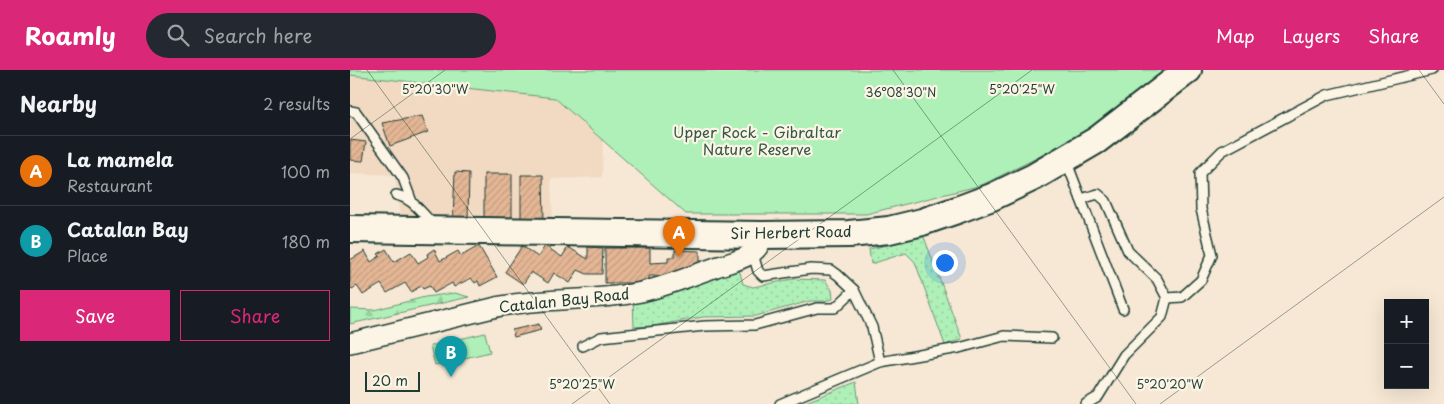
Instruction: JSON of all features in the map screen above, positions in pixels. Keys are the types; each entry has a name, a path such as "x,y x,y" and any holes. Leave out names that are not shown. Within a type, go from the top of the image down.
{"main road":[{"name":"Sir Herbert Road","path":"350,229 441,230 758,244 889,230 922,222 992,197 1034,178 1097,140 1188,70"}],"street":[{"name":"Catalan Bay Road","path":"350,343 473,312 523,302 637,293 662,287 758,244"}],"lane":[{"path":"1167,298 1182,297 1201,280 1212,255 1202,209 1200,173 1222,151 1327,95 1432,70"},
{"path":"350,111 356,112 403,178 412,202"},
{"path":"1066,160 1124,309"},
{"path":"1081,199 1098,194 1106,201 1128,250 1157,279 1167,298 1162,317 1124,355 1098,397 1086,404"},
{"path":"396,195 405,197 412,202 425,217 441,230"},
{"path":"758,244 758,271 763,276 811,269 831,270 838,274 854,290 872,327 880,362"},
{"path":"583,346 601,337 705,326 755,325 817,308 835,308 854,290"},
{"path":"780,404 880,362 958,348 1004,336 1052,338"}],"shaded area":[{"path":"350,75 555,98 603,141 602,177 551,179 553,228 401,225 395,175 350,173"}],"green space":[{"name":"Upper Rock - Gibraltar Nature Reserve","path":"350,70 1165,70 1077,138 982,185 866,214 686,214 555,98 350,75"},
{"path":"924,237 962,339 945,345 915,262 906,253 871,264 869,249"},
{"path":"738,265 743,284 753,287 793,279 825,280 832,290 833,299 810,301 756,316 703,317 653,326 634,327 633,299"},
{"path":"455,293 469,297 350,324 350,309 374,310 425,297"},
{"path":"485,333 490,352 435,365 430,346"},
{"path":"856,382 859,404 801,404"}],"building":[{"path":"422,116 428,132 390,146 382,123"},
{"path":"350,140 366,142 363,161 350,160"},
{"path":"455,172 469,173 468,220 453,219"},
{"path":"484,174 512,174 512,221 484,221"},
{"path":"521,175 543,175 544,222 521,222"},
{"path":"479,246 497,277 480,286 478,281 475,283 471,278 454,287 452,283 434,293 430,286 423,289 421,286 411,292 405,283 387,293 381,284 363,295 357,286 352,289 350,287 350,260 365,251 371,262 386,249 394,262 411,252 418,263 428,257 427,254 434,249 440,261 458,251 461,256"},
{"path":"522,246 538,257 545,246 562,257 568,247 588,259 588,247 603,248 602,274 587,274 578,270 570,283 554,273 548,283 531,272 523,284 505,272"},
{"path":"605,248 650,248 650,263 668,262 668,257 675,257 675,250 700,251 700,263 671,276 649,276 649,283 605,283"},
{"path":"539,324 541,330 514,337 512,330"}],"place":[{"name":"La mamela","path":"679,257"},
{"name":"Catalan Bay","path":"451,377"}]}
